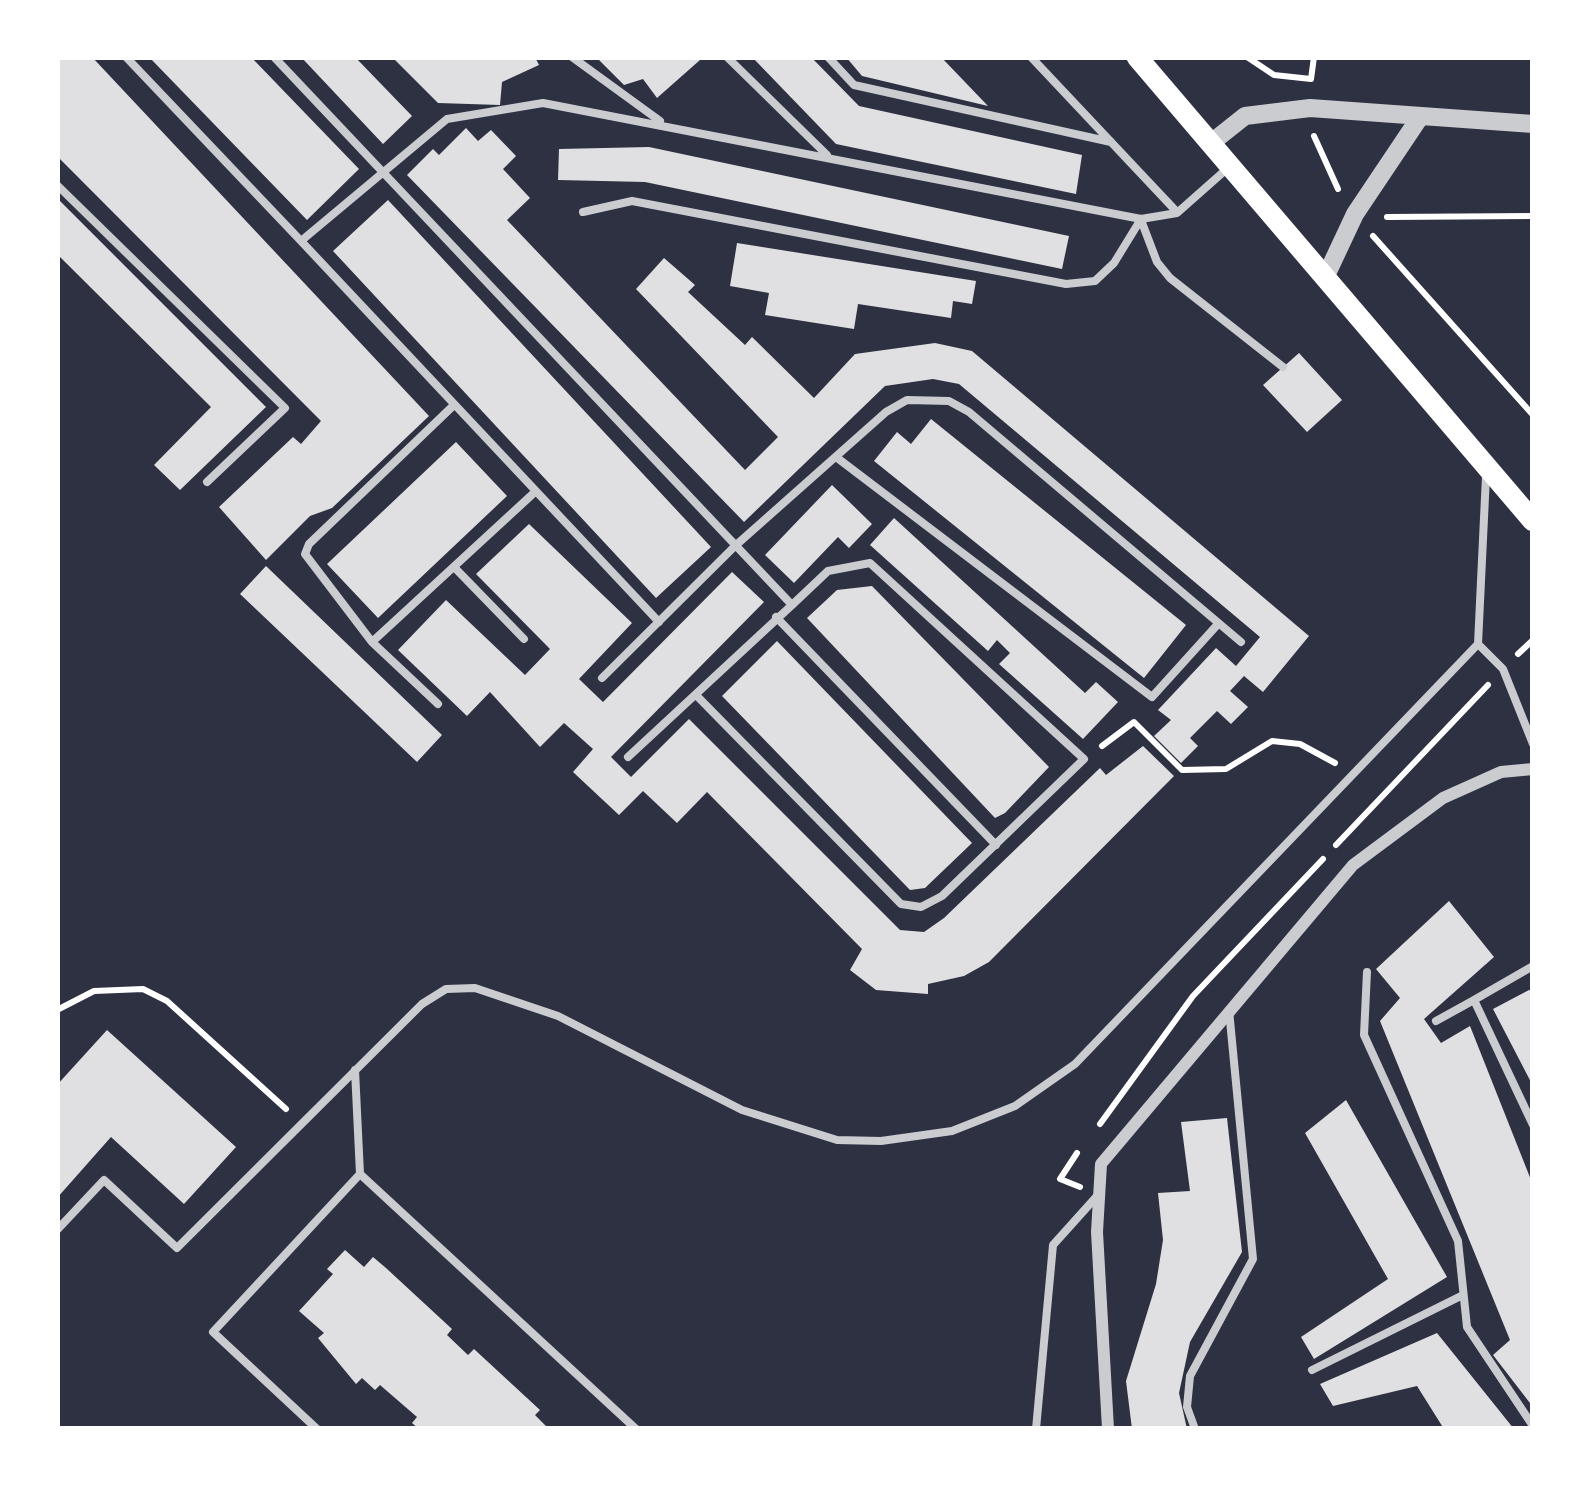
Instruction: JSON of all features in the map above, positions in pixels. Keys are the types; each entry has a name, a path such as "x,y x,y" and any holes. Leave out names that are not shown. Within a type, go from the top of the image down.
{"main road":[{"path":"1137,57 1533,521"}],"street":[{"path":"1210,143 1245,116 1310,108 1533,124"},
{"path":"1324,278 1355,214 1420,117"},
{"path":"1108,1429 1101,1164 1301,920 1388,836 1443,798 1502,772 1533,770"}],"lane":[{"path":"126,57 659,622"},
{"path":"274,57 792,605"},
{"path":"572,57 666,126"},
{"path":"727,57 828,156"},
{"path":"828,57 854,85 1111,142"},
{"path":"1030,57 1177,212"},
{"path":"301,241 381,169 447,119 543,103 1141,219 1177,212 1230,166"},
{"path":"57,185 285,408 207,482"},
{"path":"583,212 632,201 1066,284 1094,281 1114,262 1141,219"},
{"path":"1141,219 1156,262 1169,278 1283,367"},
{"path":"602,678 735,546 908,400 949,401 970,412 1241,642"},
{"path":"438,704 372,642 305,554 309,544 454,405"},
{"path":"836,457 1152,698 1219,624"},
{"path":"57,1230 104,1180 177,1248 422,1004 446,989 475,988 558,1016 742,1111 837,1140 881,1141 952,1131 1015,1106 1076,1064 1478,644 1487,467"},
{"path":"372,642 536,490"},
{"path":"628,758 828,571 870,563 1084,759 942,896 921,907 901,904 697,696"},
{"path":"454,567 524,639"},
{"path":"776,617 996,845"},
{"path":"1478,644 1503,669 1533,744"},
{"path":"1436,1021 1533,966"},
{"path":"1366,971 1364,1035 1458,1241 1467,1327 1533,1426"},
{"path":"1474,1000 1533,1125"},
{"path":"1195,1429 1187,1407 1190,1376 1252,1258 1228,1009"},
{"path":"356,1070 360,1174 636,1429"},
{"path":"317,1429 213,1332 360,1174"},
{"path":"1036,1429 1053,1244 1099,1194"},
{"path":"1312,1370 1463,1295"}],"path":[{"path":"1247,57 1274,75 1311,79"},
{"path":"1310,89 1314,57"},
{"path":"1310,127 1343,201"},
{"path":"1383,217 1533,217"},
{"path":"1370,233 1533,415"},
{"path":"1084,759 1135,722 1182,770 1226,769 1271,740 1300,744 1353,775"},
{"path":"57,1010 94,991 143,989 167,1001 302,1124"}],"building":[{"path":"57,57 92,57 429,416 332,508 310,516 266,560 219,507 293,437 301,444 321,421 57,156"},
{"path":"149,57 251,57 359,169 307,220"},
{"path":"301,57 355,57 412,116 383,144"},
{"path":"392,57 535,57 539,65 502,82 500,105 438,103"},
{"path":"596,57 700,60 657,98 643,79 624,85"},
{"path":"752,57 811,57 859,106 1082,155 1076,194 836,144"},
{"path":"846,57 941,57 988,106 862,76"},
{"path":"466,128 478,141 491,130 516,156 503,169 530,198 507,220 745,470 778,437 636,289 664,258 695,285 688,292 745,345 752,337 814,398 855,354 935,343 972,351 1309,636 1263,692 1244,676 1230,691 1248,707 1231,724 1217,711 1190,738 1198,746 1181,763 1154,736 1171,720 1158,710 1216,648 1236,666 1260,637 959,384 933,379 885,386 744,522 407,175 433,149 439,155"},
{"path":"649,147 1069,236 1062,269 645,182 558,180 559,149"},
{"path":"57,198 266,407 180,490 154,465 211,407 57,254"},
{"path":"388,200 711,547 656,598 333,251"},
{"path":"737,243 976,281 972,304 953,301 951,318 858,304 854,329 765,315 769,293 730,286"},
{"path":"1299,353 1342,400 1307,432 1263,385"},
{"path":"931,419 1186,625 1144,678 874,461 897,432 911,444"},
{"path":"456,442 507,496 378,618 327,564"},
{"path":"832,485 872,524 849,548 838,537 794,583 765,555"},
{"path":"894,518 1085,693 1096,682 1118,702 1083,739 999,664 1010,653 997,640 988,651 870,545"},
{"path":"529,524 632,623 579,679 603,702 732,572 764,602 611,757 631,777 689,719 900,930 924,932 944,918 1100,768 1106,775 1143,746 1174,776 989,962 964,976 928,984 928,994 876,990 850,970 862,949 707,792 677,823 643,791 619,815 573,772 593,749 564,723 540,747 490,692 467,716 398,650 446,600 525,675 550,649 476,574"},
{"path":"266,566 442,735 417,762 240,594"},
{"path":"872,586 1049,767 1005,813 995,818 807,618 837,590"},
{"path":"777,641 972,843 925,888 910,890 722,696"},
{"path":"1449,901 1494,957 1424,1019 1441,1043 1470,1026 1533,1185 1533,1407 1493,1355 1510,1340 1380,1021 1400,998 1376,969"},
{"path":"1533,991 1533,1086 1493,1009"},
{"path":"107,1030 236,1147 184,1204 111,1137 57,1198 57,1085"},
{"path":"1346,1100 1447,1277 1314,1359 1301,1337 1388,1279 1305,1133"},
{"path":"1227,1118 1242,1252 1190,1342 1179,1393 1187,1429 1132,1429 1126,1381 1156,1284 1163,1240 1158,1193 1190,1191 1181,1122"},
{"path":"345,1250 364,1267 373,1257 386,1268 452,1329 447,1335 468,1355 474,1349 540,1410 535,1415 549,1429 419,1429 412,1423 417,1417 380,1385 375,1390 362,1378 356,1384 318,1338 324,1333 299,1311 333,1274 327,1269"},
{"path":"1437,1333 1514,1429 1444,1429 1417,1386 1333,1406 1320,1384"}]}
